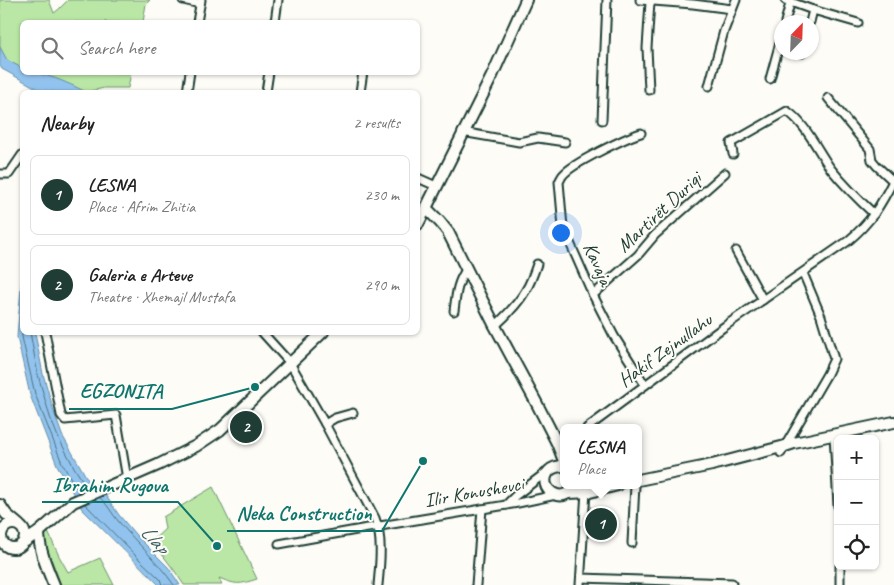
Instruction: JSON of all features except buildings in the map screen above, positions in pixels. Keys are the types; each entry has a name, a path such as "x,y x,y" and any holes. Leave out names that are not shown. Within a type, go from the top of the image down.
{"main road":[{"path":"420,220 462,132 492,76 526,0"},
{"path":"426,208 448,232 495,326 560,444"},
{"path":"0,549 19,547 73,502 158,465 212,436 320,335"},
{"path":"642,479 712,465 794,443 894,422"},
{"path":"560,466 547,473 545,482 549,490 556,495 565,495 572,489"},
{"path":"585,489 590,492 602,489"},
{"path":"0,505 6,514 25,532 24,542"},
{"path":"11,548 5,545 1,532 8,525 15,524 39,532"},
{"path":"39,532 43,556 54,585"}],"street":[{"path":"183,0 200,2 197,20"},
{"path":"275,20 278,0"},
{"path":"602,120 607,0"},
{"path":"640,0 650,2 693,2 732,9"},
{"path":"708,86 724,31 736,0"},
{"path":"786,15 789,0 814,10 858,23"},
{"path":"649,90 650,2"},
{"path":"812,15 814,10"},
{"path":"770,79 775,60"},
{"path":"187,90 190,75"},
{"path":"266,90 269,75"},
{"path":"360,90 363,75"},
{"path":"828,98 870,148 872,160 893,180"},
{"path":"733,154 731,143 787,111 800,123 832,170 874,214"},
{"path":"462,132 519,142 538,138 565,142"},
{"name":"Kavaja","path":"641,133 578,163 562,175 559,182 563,227 593,295 614,336 645,385"},
{"path":"0,174 9,174 20,158"},
{"name":"Martirët Duriqi","path":"593,295 638,255 655,235 725,173"},
{"path":"420,179 436,186"},
{"name":"Hakif Zejnullahu","path":"592,424 725,326 848,241 864,227 874,214 884,200 893,180"},
{"path":"736,251 763,300"},
{"path":"495,326 522,296 538,264"},
{"path":"454,311 458,288 467,268"},
{"path":"785,446 834,359 821,316 803,273"},
{"path":"46,335 61,415 65,420 116,415 127,478"},
{"path":"265,335 290,363 325,424 378,526 380,540 378,585"},
{"path":"325,424 335,418 353,413"},
{"path":"505,505 550,470"},
{"path":"583,489 580,581 732,583"},
{"path":"632,542 634,489"},
{"name":"Ilir Konushevci","path":"279,544 556,495"},
{"path":"476,585 482,509"},
{"path":"840,570 840,585"}],"green space":[{"path":"0,0 49,0 54,13 68,0 150,0 146,4 143,20 20,20 20,71 6,64 0,55"},
{"path":"27,75 131,75 128,88 72,90 44,84"},
{"path":"213,487 257,579 238,583 219,578 222,585 184,585 152,541 165,529 163,517"},
{"path":"43,521 68,572 100,558 114,585 61,585 38,524"}],"water":[{"path":"0,47 7,60 20,67 20,75 43,75 63,81 82,90 40,90 2,69 0,66"},
{"path":"20,300 20,335 35,335 43,374 62,435 92,487 106,496 135,534 168,567 180,585 159,585 82,509 57,465 30,395 17,337"}],"place":[{"name":"EGZONITA","path":"255,387"},
{"name":"Galeria e Arteve","path":"246,427"},
{"name":"Neka Construction","path":"423,461"},
{"name":"LESNA","path":"601,524"},
{"name":"Ibrahim Rugova","path":"217,546"}],"water label":[{"name":"Llap","path":"155,539"}]}
